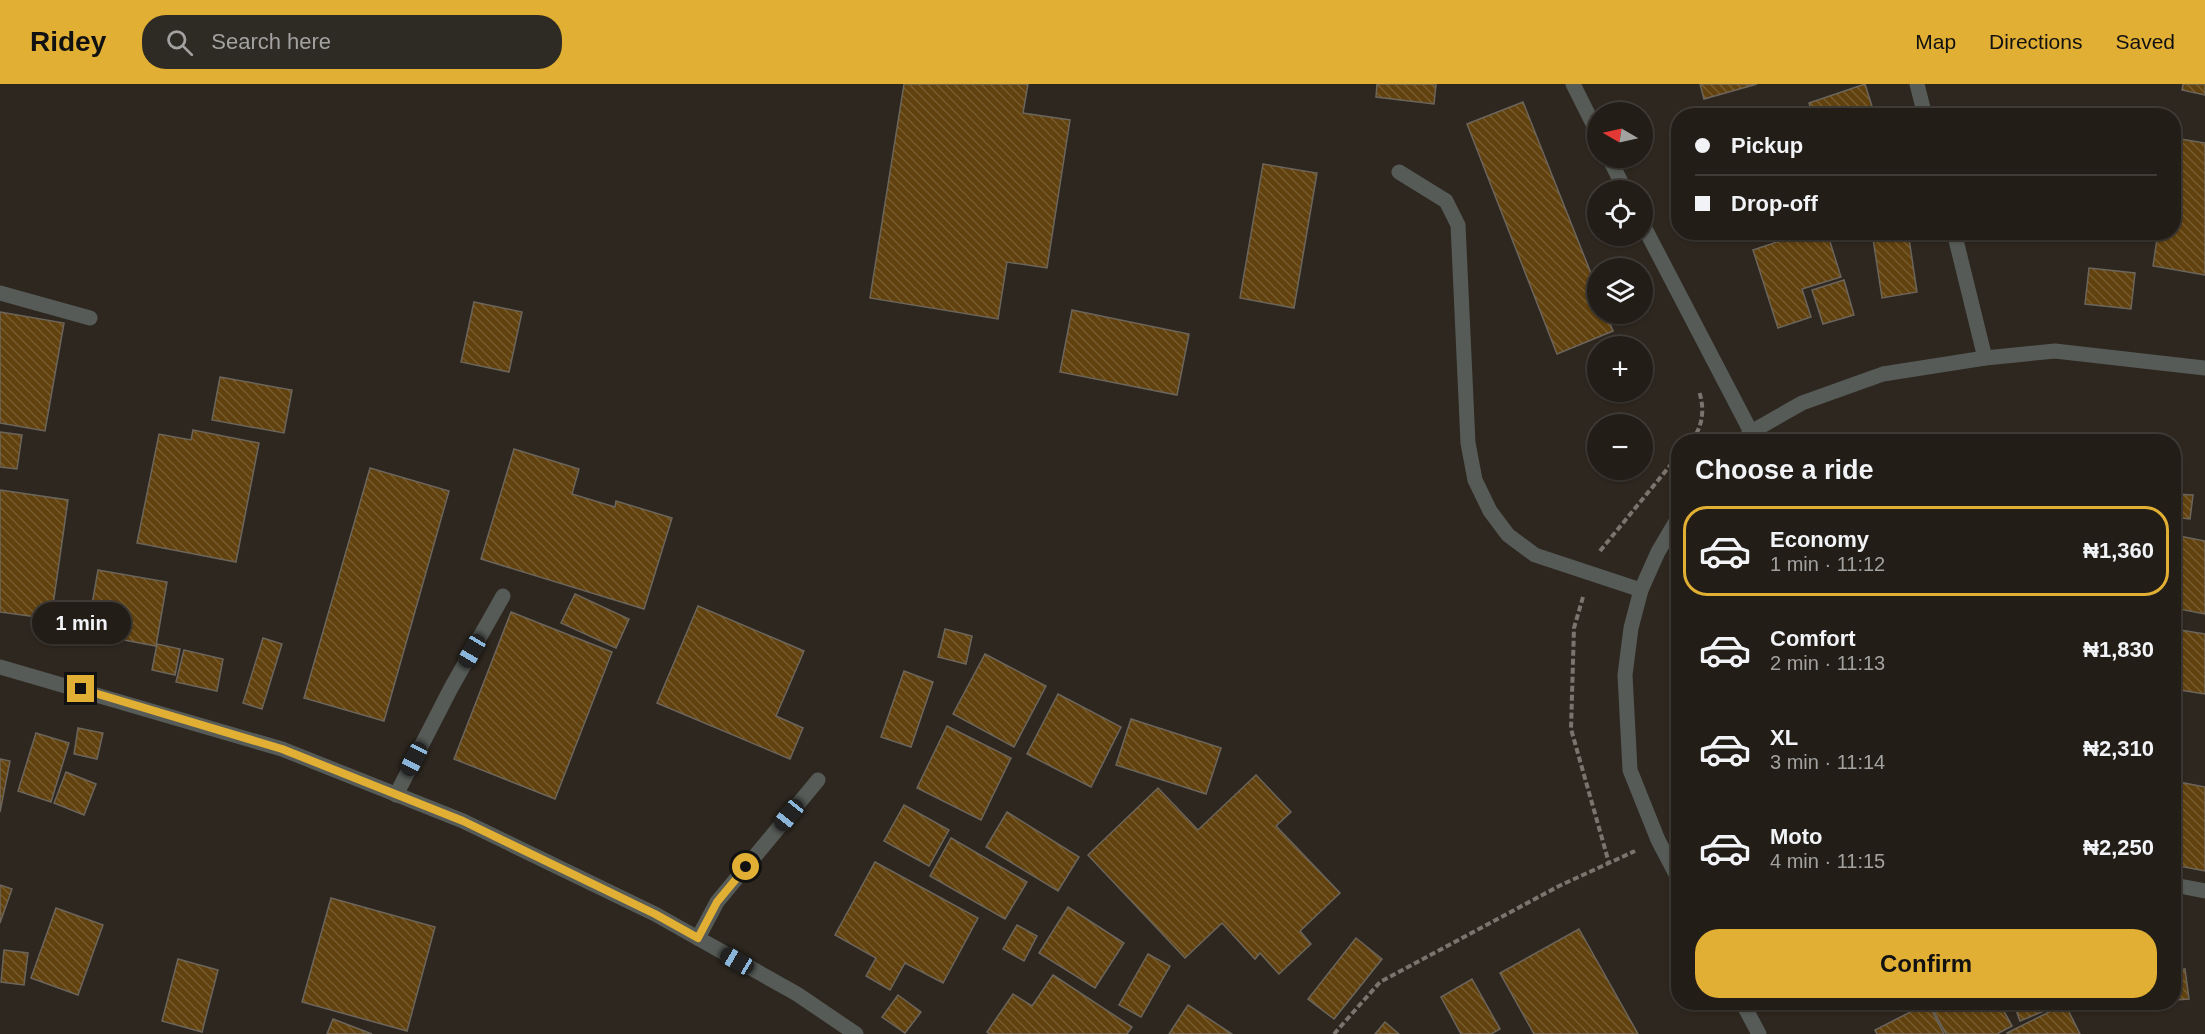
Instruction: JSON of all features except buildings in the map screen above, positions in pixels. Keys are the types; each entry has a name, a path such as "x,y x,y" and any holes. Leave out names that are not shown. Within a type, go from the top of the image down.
{"street":[{"path":"1573,84 1587,112"},
{"path":"1917,84 1923,108"},
{"path":"1399,172 1446,201 1458,225 1468,444 1475,480 1490,510 1508,536 1535,555 1641,590"},
{"path":"1956,240 1985,358"},
{"path":"1653,245 1746,434"},
{"path":"0,293 90,318"},
{"path":"1752,434 1802,403 1883,374 1985,358 2055,351 2205,368"},
{"path":"1671,530 1641,590 1631,628 1625,675 1630,770 1658,840 1671,865"},
{"path":"396,795 451,688 504,596"},
{"path":"0,667 282,749 463,821 655,914 797,994 856,1034"},
{"path":"698,938 717,902 818,780"},
{"path":"2181,886 2205,891"},
{"path":"1746,1010 1759,1034"}],"path":[{"path":"1608,863 1571,729 1574,628 1589,574 1600,550 1671,464"},
{"path":"1335,1034 1380,982 1559,886 1658,840"}],"route":[{"path":"81,689 282,749 463,821 655,914 698,938 717,902 746,867"}]}
